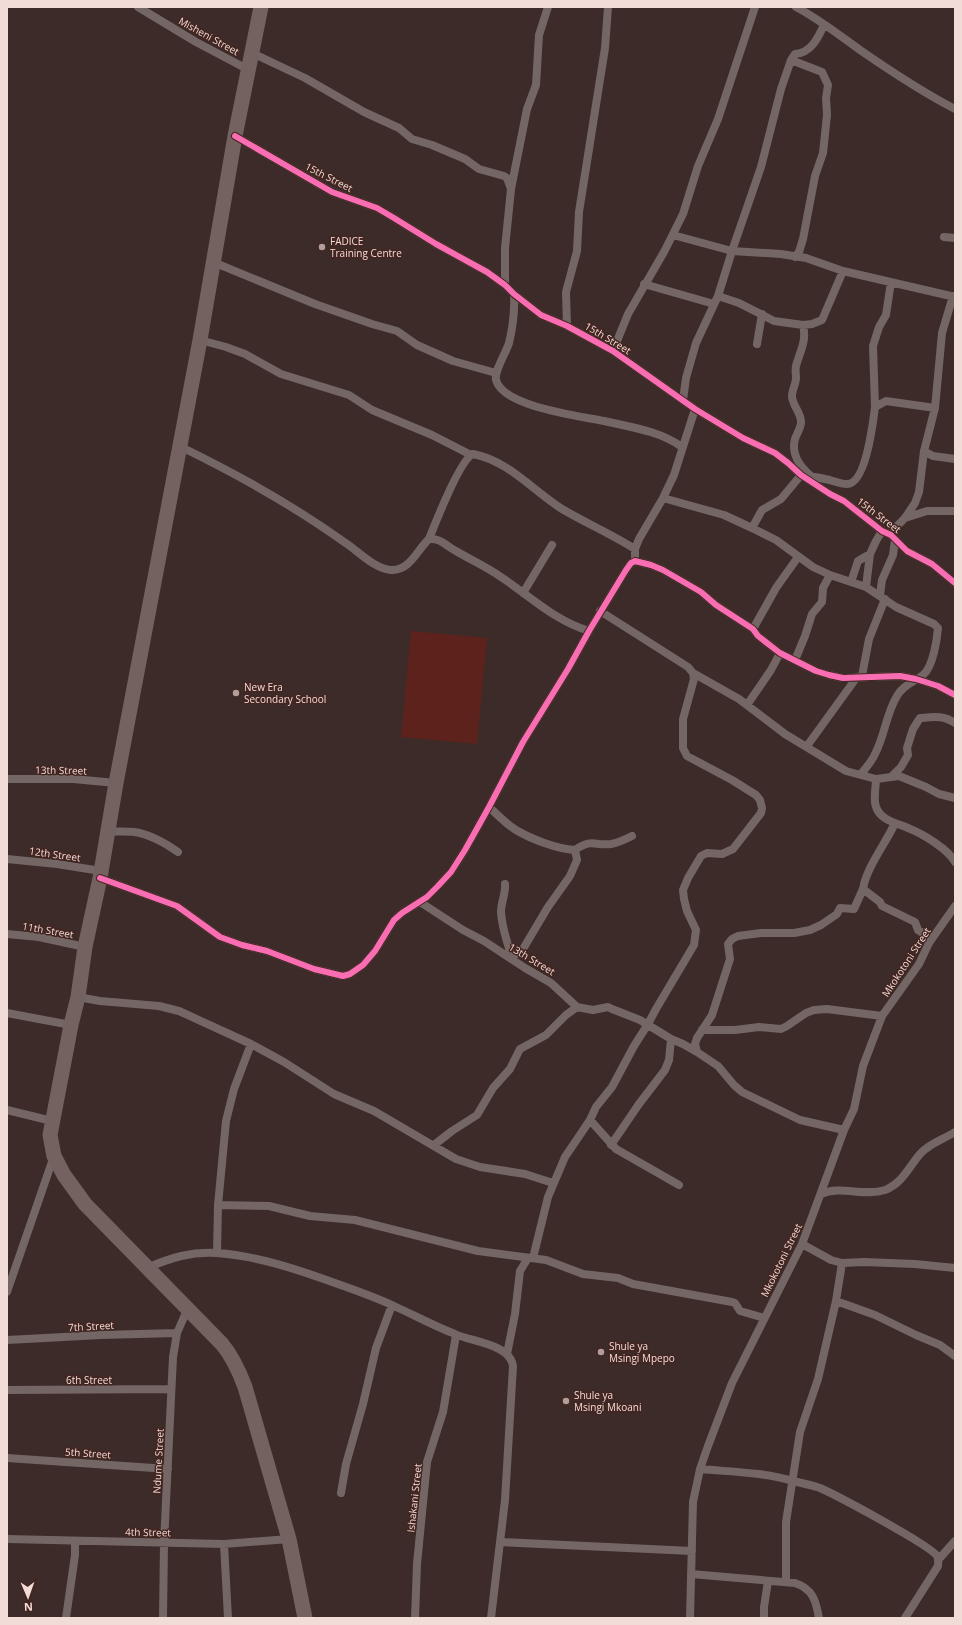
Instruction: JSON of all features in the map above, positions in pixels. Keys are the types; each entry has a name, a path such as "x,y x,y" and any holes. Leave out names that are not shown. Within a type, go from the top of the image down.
{"highway":[{"path":"261,7 235,136 200,340 178,446 116,783 101,875 85,947 78,997 50,1134 54,1156 64,1175 85,1204 222,1344 231,1354 238,1367 288,1539 305,1618"}],"street":[{"name":"Misheni Street","path":"138,7 196,42 249,70"},
{"path":"505,285 505,248 511,189 527,109 536,85 539,35 548,7"},
{"path":"567,326 566,292 577,251 579,212 605,48 608,7"},
{"path":"613,351 628,314 644,284 664,252 683,214 698,166 718,118 756,7"},
{"path":"796,7 955,109"},
{"path":"683,400 686,378 696,343 718,296 761,167 781,89 791,60 795,54 804,54 807,51 819,36 824,25"},
{"path":"252,53 305,78 364,112 399,128 412,139 432,145 465,159 479,169 504,176 507,178 511,189"},
{"path":"791,60 822,72 828,85 826,98 827,115 823,153 816,172 803,239 799,252 794,257"},
{"name":"15th Street","path":"235,136 332,192 377,208 486,272 505,285 541,315 567,326 613,351 695,409 743,438 775,453 801,475 830,494 844,501 882,531 893,537 907,551 932,564 955,583"},
{"path":"673,235 732,251 782,254 812,260 843,271 954,297 942,333 935,408 924,451 919,492 915,503 905,518 898,525 893,537 893,555 882,580 882,597 869,639 860,677 806,746"},
{"path":"944,237 955,238"},
{"path":"213,262 315,304 397,331 417,345 453,361 496,373"},
{"path":"718,296 739,303 774,321 803,325 812,324 822,320 843,271"},
{"path":"752,528 762,510 781,499 801,475 848,484 852,483 858,478 862,472 875,407 873,346 879,327 886,314 890,282"},
{"path":"644,284 714,304"},
{"path":"514,294 515,307 510,336 504,357 496,373 499,385 505,392 519,400 568,415 602,421 652,433 668,439 682,447"},
{"path":"758,344 762,314"},
{"path":"803,325 806,335 804,347 796,368 796,382 792,395 801,420 799,431 795,439 794,450 795,456 801,466 811,476"},
{"path":"200,340 226,346 245,354 281,374 348,395 372,410 432,435 471,455 477,455 507,467 562,509 635,549"},
{"path":"875,407 881,402 891,401 899,404 935,408"},
{"path":"695,409 674,475 663,498 639,539 635,549 635,561 646,563 663,570 701,592 716,605 753,629 758,636 780,653 829,675 843,678 900,676 938,686 955,695"},
{"path":"178,446 219,466 272,496 326,529 370,560 383,568 392,570 402,568 412,560 429,539 449,491 471,455"},
{"path":"924,451 933,456 955,459"},
{"path":"663,498 724,515 752,528 776,540 813,567 830,575 866,587 896,607 934,624 938,628 932,659 927,670 924,675 905,686 897,695 876,754 861,774"},
{"path":"905,518 927,511 955,511"},
{"path":"866,587 870,554 882,531"},
{"path":"429,539 435,538 442,541 454,550 501,577 565,621 589,631"},
{"path":"523,593 552,544"},
{"path":"851,582 858,561 870,554"},
{"path":"753,629 776,588 798,557"},
{"name":"12th Street","path":"7,859 58,864 101,875 177,906 220,937 242,945 267,951 314,970 343,976 350,974 363,965 375,951 394,920 402,913 420,902 451,872 489,807 522,742 568,669 600,611 626,570 631,563 635,561"},
{"path":"795,660 812,614 822,602 823,588 830,575"},
{"path":"600,611 688,667 693,673 747,705 784,734 846,771 876,779 892,776 904,777 939,794 955,798"},
{"path":"747,705 771,670 780,653"},
{"path":"507,1354 515,1314 520,1270 531,1258 548,1197 565,1156 590,1120 596,1107 612,1087 634,1046 694,945 696,930 687,911 683,890 688,878 698,860 704,854 722,854 732,849 759,817 762,808 760,800 756,795 684,753 682,739 683,719 692,689 694,679 693,673"},
{"path":"892,776 901,767 908,755 907,748 913,729 920,718 940,716 948,718 955,723"},
{"name":"13th Street","path":"7,779 73,778 116,783"},
{"path":"876,779 875,804 876,809 881,815 895,823 921,834 942,849 955,862"},
{"path":"489,807 515,829 550,844 575,850 588,843 613,844 632,836"},
{"path":"697,1052 695,1044 712,1014 717,1000 730,959 728,944 732,939 738,936 794,933 816,928 838,913 840,908 854,909 875,859 887,840 895,823"},
{"path":"108,831 134,832 145,835 162,842 178,852"},
{"path":"504,884 505,888 501,913 504,931 512,959 523,949 548,907 570,876 577,860 575,850"},
{"path":"863,889 880,902 882,906 915,922 918,930 926,936 929,943"},
{"name":"13th Street","path":"420,902 463,930 484,940 551,983 577,1008"},
{"name":"Mkokotoni Street","path":"690,1618 693,1502 700,1469 732,1383 802,1244 844,1130 854,1109 863,1066 882,1016 919,964 929,943 955,906"},
{"name":"11th Street","path":"7,934 40,937 85,947"},
{"path":"78,997 100,1001 159,1006 179,1011 251,1044 284,1062 334,1094 374,1111 456,1159 470,1164 525,1174 553,1183"},
{"path":"434,1146 452,1131 477,1115 493,1088 510,1069 520,1049 546,1035 566,1015 577,1008 593,1010 608,1008 648,1024 671,1039 697,1052 718,1066 734,1085 750,1096 767,1102 800,1120 844,1130"},
{"path":"702,1030 735,1030 759,1027 780,1028 787,1026 806,1013 814,1010 827,1009 882,1016"},
{"path":"7,1013 71,1026"},
{"path":"611,1145 639,1104 665,1070 669,1060 671,1039"},
{"path":"217,1253 218,1205 226,1121 234,1089 251,1044"},
{"path":"7,1110 52,1121"},
{"path":"590,1120 611,1145 619,1152 679,1185"},
{"path":"821,1194 831,1191 870,1192 886,1189 901,1179 921,1153 929,1146 955,1132"},
{"path":"7,1292 9,1282 54,1156"},
{"path":"218,1205 269,1206 310,1216 355,1220 478,1251 546,1260 589,1276 618,1278 633,1284 732,1302 735,1303 740,1311 764,1318"},
{"path":"802,1244 830,1260 842,1263 864,1262 915,1264 955,1268"},
{"path":"147,1268 168,1258 191,1253 217,1253 254,1258 290,1267 392,1305 456,1335 492,1346 507,1354 512,1361 513,1366 505,1500 491,1618"},
{"path":"786,1582 786,1522 801,1427 818,1379 836,1301 842,1263"},
{"path":"836,1301 875,1315 940,1345 955,1356"},
{"path":"341,1493 346,1464 363,1404 376,1348 392,1305"},
{"name":"Ndume Street","path":"163,1618 164,1543 171,1389 177,1333 188,1308"},
{"name":"7th Street","path":"7,1340 177,1333"},
{"name":"Ishakani Street","path":"415,1618 416,1564 427,1462 443,1412 456,1335"},
{"name":"6th Street","path":"7,1390 171,1389"},
{"name":"5th Street","path":"7,1458 168,1468"},
{"path":"700,1469 759,1474 792,1480 819,1488 842,1499 928,1549 937,1556 938,1566 905,1618"},
{"name":"4th Street","path":"7,1539 224,1544 288,1539"},
{"path":"66,1618 75,1555 75,1540"},
{"path":"938,1560 955,1541"},
{"path":"500,1542 692,1550"},
{"path":"224,1544 228,1618"},
{"path":"691,1574 786,1582 804,1586 811,1593 819,1618"},
{"path":"764,1618 768,1581"}],"shaded area":[{"path":"411,631 487,638 477,744 401,737"}],"cycle path":[{"path":"235,136 332,192 377,208 436,244 487,272 541,315 567,326 613,351 695,409 743,438 775,453 801,475 830,494 844,501 882,531 891,535 907,551 932,564 955,583"},
{"path":"100,878 177,906 220,937 242,945 267,951 314,969 343,976 350,974 363,965 375,951 394,920 427,897 451,872 489,807 523,742 626,570 631,563 635,561 663,570 701,592 716,605 753,629 758,636 780,653 816,671 843,678 900,676 938,686 955,695"}],"place":[{"name":"FADICE Training Centre","path":"322,247"},
{"name":"New Era Secondary School","path":"236,693"},
{"name":"Shule ya Msingi Mpepo","path":"601,1352"},
{"name":"Shule ya Msingi Mkoani","path":"566,1401"}]}
